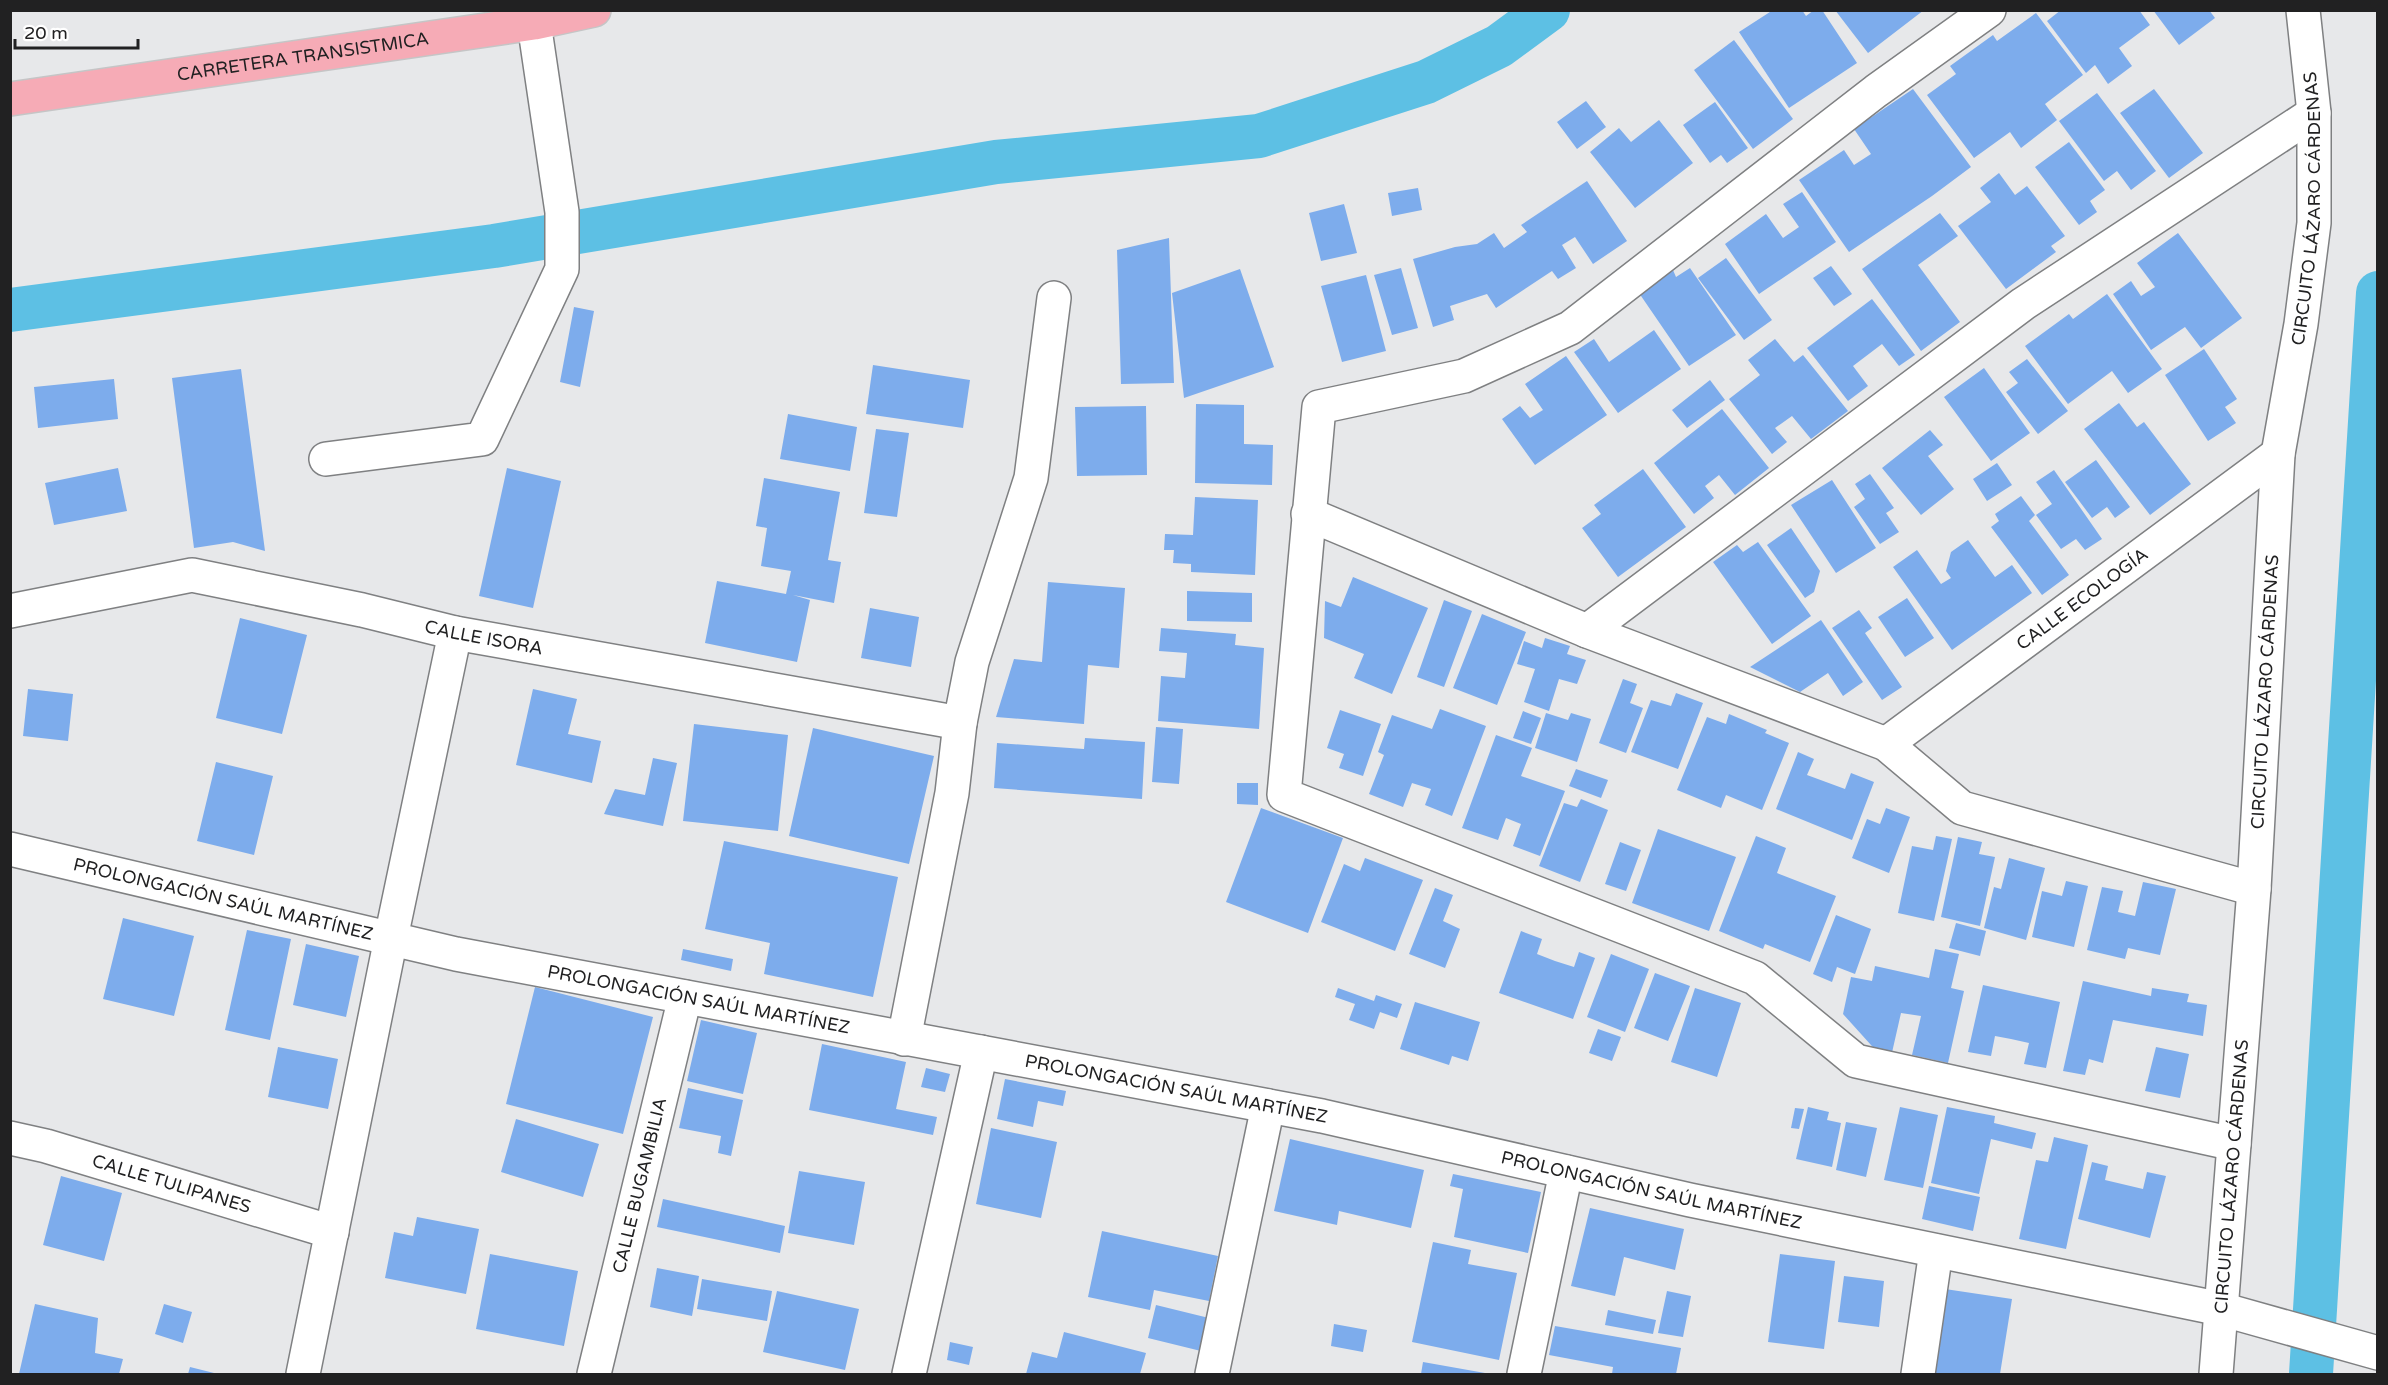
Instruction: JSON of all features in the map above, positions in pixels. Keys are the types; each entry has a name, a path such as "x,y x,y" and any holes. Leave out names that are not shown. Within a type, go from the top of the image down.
{"main road":[{"name":"CARRETERA TRANSISTMICA","path":"10,99 534,23 594,10"}],"street":[{"path":"1989,10 1876,91 1570,328 1464,376 1319,407 1284,795 1755,978 1856,1061 2234,1144"},
{"name":"CIRCUITO LÁZARO CÁRDENAS","path":"2216,1374 2254,889 2278,454 2301,324 2314,223 2314,113 2303,10"},
{"path":"326,459 482,439 562,269 562,212 534,23"},
{"path":"1587,631 2023,304 2314,113"},
{"path":"904,1039 952,794 960,723 972,662 1031,478 1054,298"},
{"name":"CALLE ECOLOGÍA","path":"1886,744 2278,454"},
{"path":"1308,514 1587,631 1886,744 1962,808 2254,889"},
{"name":"CALLE ISORA","path":"10,611 192,575 362,610 455,633 960,723"},
{"path":"303,1374 455,633"},
{"name":"PROLONGACIÓN SAÚL MARTÍNEZ","path":"10,849 456,954 1322,1116 1690,1200 2221,1309 2378,1353"},
{"name":"CALLE BUGAMBILIA","path":"594,1374 685,997"},
{"path":"909,1374 981,1052"},
{"path":"1212,1374 1268,1106"},
{"name":"CALLE TULIPANES","path":"10,1138 46,1146 332,1232"},
{"path":"1524,1374 1566,1172"},
{"path":"1918,1374 1936,1251"}],"building":[{"path":"1773,10 1802,10 1806,16 1814,10 1822,10 1857,63 1789,108 1739,32"},
{"path":"1835,10 1924,10 1868,53"},
{"path":"2061,10 2139,10 2150,25 2119,48 2132,66 2108,84 2095,65 2086,73 2047,21"},
{"path":"2153,10 2209,10 2215,18 2179,45"},
{"path":"2036,13 2083,75 2045,104 2057,120 2021,148 2010,132 1974,158 1927,95 1956,74 1950,66 1993,35 1997,41"},
{"path":"1734,40 1793,119 1753,149 1694,70"},
{"path":"1913,89 1971,167 1849,252 1799,180 1844,150 1854,165 1871,154 1854,129"},
{"path":"2154,89 2203,153 2169,178 2120,113"},
{"path":"2097,93 2156,171 2131,190 2117,171 2104,181 2059,121"},
{"path":"1586,101 1606,127 1577,149 1557,122"},
{"path":"1715,102 1748,148 1727,163 1721,155 1710,163 1683,125"},
{"path":"1659,120 1693,163 1635,208 1590,152 1619,128 1631,142"},
{"path":"2069,142 2105,190 2090,201 2097,212 2079,225 2035,167"},
{"path":"1999,173 2015,195 2027,186 2065,236 2051,246 2056,252 2006,289 1958,226 1991,202 1980,188"},
{"path":"1587,181 1627,241 1593,264 1575,237 1562,245 1576,268 1558,279 1552,271 1496,308 1487,294 1450,306 1454,320 1433,327 1413,259 1455,247 1477,244 1494,233 1504,248 1527,232 1521,225"},
{"path":"1418,188 1422,210 1392,216 1388,193"},
{"path":"1802,192 1836,242 1759,294 1725,244 1766,214 1783,238 1799,227 1783,204"},
{"path":"1344,204 1357,253 1321,261 1309,213"},
{"path":"1940,213 1958,236 1918,265 1960,322 1921,351 1862,269"},
{"path":"2178,233 2242,318 2201,348 2185,327 2151,350 2113,294 2131,281 2141,296 2155,287 2137,263"},
{"path":"1169,238 1174,383 1121,384 1117,250"},
{"path":"1726,258 1772,320 1744,340 1698,278"},
{"path":"1831,266 1852,294 1834,306 1813,278"},
{"path":"1401,268 1418,328 1392,335 1374,275"},
{"path":"1690,268 1736,335 1689,366 1639,293 1673,270 1676,277"},
{"path":"1240,269 1274,367 1184,398 1172,293"},
{"path":"1366,275 1386,351 1342,362 1321,286"},
{"path":"2107,294 2162,369 2128,393 2112,371 2068,404 2025,346 2069,314 2073,319"},
{"path":"1872,299 1915,355 1899,366 1882,344 1853,366 1868,386 1848,401 1807,348"},
{"path":"574,307 594,311 580,387 560,382"},
{"path":"1654,330 1681,369 1618,413 1574,352 1594,339 1609,362"},
{"path":"1775,339 1794,362 1803,355 1848,411 1811,439 1792,416 1775,428 1787,442 1772,454 1729,399 1760,375 1748,360"},
{"path":"2204,349 2237,399 2225,407 2236,423 2208,441 2165,375"},
{"path":"1566,356 1607,415 1535,465 1502,419 1520,406 1530,418 1543,410 1525,384"},
{"path":"2027,359 2068,411 2038,434 2006,392 2018,383 2009,372"},
{"path":"873,365 970,380 963,428 866,414"},
{"path":"1984,368 2030,433 1991,461 1944,397"},
{"path":"241,369 265,551 233,542 194,548 172,378"},
{"path":"114,379 118,419 38,428 34,387"},
{"path":"1710,380 1725,400 1687,428 1672,410"},
{"path":"2119,403 2137,427 2144,422 2191,484 2150,515 2084,429"},
{"path":"1196,404 1244,405 1244,444 1273,445 1272,485 1195,483"},
{"path":"1146,406 1147,475 1077,476 1075,407"},
{"path":"1722,409 1769,468 1735,495 1719,475 1705,486 1714,498 1694,514 1654,463"},
{"path":"788,414 857,427 850,471 780,459"},
{"path":"876,429 909,433 897,517 864,513"},
{"path":"1930,430 1943,445 1928,456 1954,489 1921,515 1882,468"},
{"path":"2096,460 2130,507 2115,518 2107,507 2092,518 2065,482"},
{"path":"1997,463 2012,485 1987,501 1973,479"},
{"path":"118,468 127,511 54,525 45,483"},
{"path":"507,468 561,481 533,608 479,596"},
{"path":"1643,469 1686,527 1618,577 1582,528 1601,514 1594,505"},
{"path":"2054,470 2102,539 2085,550 2076,539 2061,549 2036,515 2052,504 2036,482"},
{"path":"1870,474 1894,508 1886,513 1899,532 1880,544 1854,507 1865,499 1855,484"},
{"path":"764,478 840,492 828,560 841,562 834,603 793,595 810,600 797,662 705,643 717,581 786,594 791,571 761,566 767,528 756,526"},
{"path":"1832,480 1876,548 1836,573 1791,505"},
{"path":"2021,496 2035,515 2029,521 2069,575 2042,595 1991,527 1999,521 1995,514"},
{"path":"1195,497 1258,500 1255,575 1191,572 1191,564 1173,563 1174,550 1164,550 1165,534 1193,535"},
{"path":"1791,528 1820,571 1814,592 1805,598 1767,545"},
{"path":"1968,540 1995,577 2012,565 2032,593 1952,650 1893,567 1917,550 1941,584 1951,578 1946,571 1951,552"},
{"path":"1758,542 1811,616 1772,644 1713,562 1737,545 1743,552"},
{"path":"1353,577 1428,608 1392,694 1354,678 1364,654 1324,638 1325,601 1341,607"},
{"path":"1048,582 1125,588 1119,668 1088,665 1084,724 996,717 1014,659 1042,662"},
{"path":"1187,591 1252,593 1252,622 1187,621"},
{"path":"1907,598 1934,638 1905,657 1878,617"},
{"path":"1444,600 1472,611 1444,687 1417,677"},
{"path":"870,608 919,617 911,667 861,658"},
{"path":"1859,610 1872,628 1865,633 1902,687 1882,700 1832,628"},
{"path":"1482,614 1526,632 1497,705 1453,688"},
{"path":"240,618 307,635 282,734 216,718"},
{"path":"1821,620 1863,682 1843,696 1828,673 1800,692 1750,667"},
{"path":"1161,628 1236,634 1235,645 1264,648 1259,729 1158,721 1161,676 1185,678 1187,653 1159,651"},
{"path":"1545,638 1570,646 1567,654 1586,660 1577,684 1559,679 1549,711 1524,702 1535,669 1517,664 1524,641 1542,648"},
{"path":"1623,679 1637,684 1630,703 1643,708 1626,753 1599,743"},
{"path":"28,689 73,694 68,741 23,736"},
{"path":"533,689 577,699 568,734 601,741 592,783 516,765"},
{"path":"1676,693 1703,703 1678,769 1631,752 1651,700 1671,706"},
{"path":"1440,709 1486,726 1452,816 1425,805 1431,789 1412,783 1403,807 1369,794 1384,755 1378,752 1392,715 1432,729"},
{"path":"1340,710 1381,724 1363,776 1339,768 1344,754 1327,748"},
{"path":"1523,711 1541,718 1531,744 1513,738"},
{"path":"1546,713 1568,720 1571,713 1591,719 1577,762 1535,748"},
{"path":"1729,714 1767,730 1765,733 1789,743 1762,810 1726,795 1721,808 1677,790 1707,717 1726,724"},
{"path":"694,724 788,735 778,831 683,821"},
{"path":"1156,727 1183,729 1179,784 1152,782"},
{"path":"813,728 934,756 909,864 789,836"},
{"path":"1496,735 1532,748 1521,776 1565,791 1540,856 1513,846 1521,824 1506,818 1498,840 1462,828"},
{"path":"1085,738 1145,742 1142,799 994,788 997,743 1084,749"},
{"path":"1798,752 1814,759 1807,775 1845,789 1851,773 1874,782 1852,840 1776,809"},
{"path":"653,758 677,763 663,826 604,814 615,789 645,795"},
{"path":"216,762 273,776 254,855 197,841"},
{"path":"1576,769 1608,780 1601,798 1569,786"},
{"path":"1237,783 1258,783 1258,805 1237,804"},
{"path":"1581,799 1608,810 1580,882 1539,866 1564,803 1577,807"},
{"path":"1261,808 1343,838 1308,933 1226,902"},
{"path":"1886,808 1910,817 1889,873 1852,858 1867,819 1880,824"},
{"path":"1658,829 1736,857 1709,931 1632,903"},
{"path":"1756,836 1786,848 1777,873 1836,896 1810,962 1765,944 1763,949 1719,931"},
{"path":"1936,836 1952,839 1934,921 1898,913 1912,846 1933,850"},
{"path":"1958,837 1982,842 1979,854 1995,857 1980,926 1941,917"},
{"path":"724,841 898,877 873,997 764,974 770,943 705,929"},
{"path":"1620,842 1641,850 1626,891 1605,884"},
{"path":"1365,858 1423,880 1395,951 1321,922 1344,864 1360,871"},
{"path":"2009,858 2045,868 2026,940 1984,928 1994,887 2001,889"},
{"path":"2066,881 2088,886 2074,947 2032,937 2042,891 2062,896"},
{"path":"2143,882 2176,889 2160,955 2128,948 2125,959 2087,950 2102,887 2123,891 2118,912 2135,916"},
{"path":"1435,888 1453,895 1443,921 1460,929 1445,968 1409,954"},
{"path":"1836,915 1871,929 1855,974 1837,967 1832,982 1813,974"},
{"path":"123,918 194,936 174,1016 103,999"},
{"path":"1956,923 1986,931 1980,956 1949,948"},
{"path":"247,930 291,939 270,1040 225,1030"},
{"path":"1521,931 1542,939 1537,954 1555,961 1574,967 1579,952 1595,958 1573,1019 1499,993"},
{"path":"306,944 359,956 346,1017 293,1005"},
{"path":"683,949 733,959 731,971 681,960"},
{"path":"1935,949 1959,954 1951,988 1964,991 1948,1063 1912,1055 1921,1016 1901,1013 1891,1057 1880,1055 1843,1014 1851,977 1872,981 1875,966 1929,978"},
{"path":"1611,954 1649,969 1625,1032 1587,1017"},
{"path":"1655,973 1690,986 1668,1041 1634,1028"},
{"path":"2083,981 2151,996 2152,988 2189,994 2187,1002 2207,1005 2203,1036 2113,1020 2103,1063 2089,1059 2085,1075 2063,1071"},
{"path":"1983,985 2060,1002 2046,1068 2024,1064 2029,1043 2011,1039 1995,1036 1991,1056 1968,1052"},
{"path":"535,987 653,1017 623,1134 506,1104"},
{"path":"1338,988 1374,1001 1376,995 1402,1004 1397,1018 1380,1012 1374,1029 1349,1020 1355,1004 1335,997"},
{"path":"1695,988 1741,1003 1717,1077 1671,1062"},
{"path":"1415,1002 1480,1022 1468,1061 1452,1056 1449,1065 1400,1049"},
{"path":"701,1020 757,1033 743,1094 687,1081"},
{"path":"1598,1029 1621,1037 1612,1061 1589,1053"},
{"path":"822,1044 906,1062 896,1109 937,1117 933,1135 809,1110"},
{"path":"278,1047 338,1059 328,1109 268,1097"},
{"path":"2156,1047 2189,1054 2180,1098 2145,1091"},
{"path":"926,1068 950,1074 945,1092 921,1087"},
{"path":"1005,1079 1066,1091 1063,1106 1038,1101 1033,1127 997,1119"},
{"path":"688,1088 743,1100 731,1156 718,1153 721,1136 679,1128"},
{"path":"1808,1107 1829,1112 1827,1120 1841,1123 1832,1167 1796,1159"},
{"path":"1900,1107 1938,1115 1923,1188 1884,1180"},
{"path":"1947,1107 1995,1116 1994,1123 2036,1133 2032,1149 1991,1139 1979,1194 1931,1183"},
{"path":"1795,1108 1804,1109 1799,1129 1791,1128"},
{"path":"516,1119 599,1144 583,1197 501,1172"},
{"path":"1846,1122 1877,1128 1866,1177 1836,1170"},
{"path":"991,1128 1057,1142 1041,1218 976,1204"},
{"path":"2054,1137 2088,1145 2066,1249 2019,1239 2036,1160 2048,1162"},
{"path":"1290,1139 1424,1170 1411,1228 1339,1211 1337,1225 1274,1211"},
{"path":"2092,1162 2108,1166 2105,1180 2143,1189 2147,1172 2166,1176 2150,1238 2078,1219"},
{"path":"799,1171 865,1182 854,1245 788,1233"},
{"path":"1453,1174 1541,1192 1528,1253 1454,1237 1463,1189 1450,1186"},
{"path":"61,1176 122,1193 104,1261 43,1245"},
{"path":"1929,1186 1980,1197 1973,1231 1922,1219"},
{"path":"663,1199 785,1226 780,1253 657,1227"},
{"path":"1590,1208 1684,1229 1675,1270 1624,1257 1615,1296 1571,1286"},
{"path":"417,1217 479,1229 466,1294 385,1278 394,1232 413,1236"},
{"path":"1102,1231 1218,1256 1209,1301 1154,1290 1150,1310 1088,1297"},
{"path":"1433,1242 1471,1250 1468,1264 1517,1273 1499,1360 1412,1342"},
{"path":"490,1254 578,1271 564,1346 476,1329"},
{"path":"1780,1254 1835,1261 1824,1349 1768,1342"},
{"path":"657,1268 699,1276 692,1316 650,1307"},
{"path":"1844,1276 1884,1281 1879,1327 1838,1322"},
{"path":"702,1279 772,1291 767,1321 697,1309"},
{"path":"1945,1289 2012,1299 2000,1374 1933,1374"},
{"path":"777,1291 859,1309 845,1370 763,1352"},
{"path":"1667,1291 1691,1296 1683,1337 1658,1333"},
{"path":"35,1304 98,1318 95,1353 123,1359 119,1374 19,1374"},
{"path":"164,1304 192,1312 183,1343 155,1334"},
{"path":"1156,1305 1213,1319 1205,1352 1148,1338"},
{"path":"1608,1310 1656,1320 1653,1334 1605,1325"},
{"path":"1334,1324 1367,1330 1363,1352 1331,1346"},
{"path":"1555,1326 1681,1348 1676,1374 1612,1374 1613,1367 1549,1355"},
{"path":"1064,1332 1146,1353 1140,1374 1026,1374 1032,1352 1057,1358"},
{"path":"950,1342 973,1347 969,1365 947,1360"},
{"path":"1423,1362 1485,1373 1485,1374 1421,1374"},
{"path":"190,1367 218,1374 188,1374"}],"waterway":[{"path":"10,310 494,246 996,162 1259,136 1426,82 1499,46 1548,10"},
{"path":"2311,1374 2378,293"}]}
